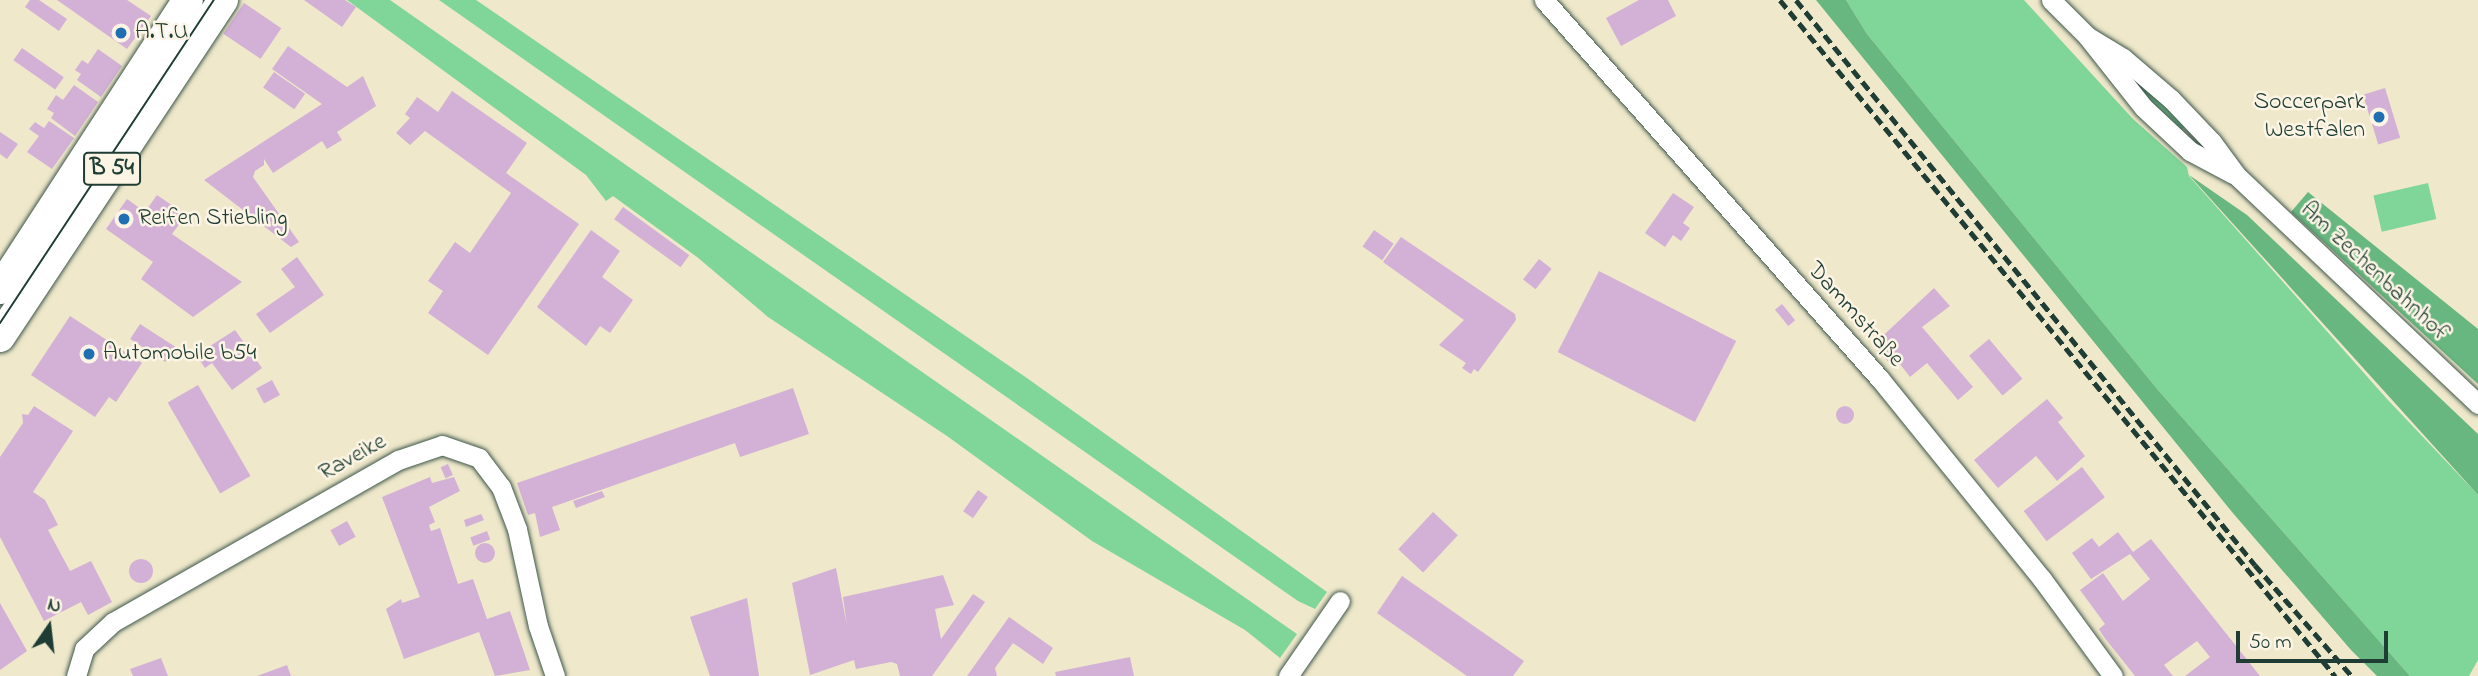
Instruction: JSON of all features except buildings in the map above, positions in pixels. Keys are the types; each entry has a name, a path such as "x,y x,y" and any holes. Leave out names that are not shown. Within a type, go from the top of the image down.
{"main road":[{"name":"B 54","path":"0,289 188,0"},
{"name":"B 54","path":"0,337 223,0"}],"street":[{"name":"Dammstraße","path":"1544,0 1881,379 2042,579 2113,676"},
{"name":"Am Zechenbahnhof","path":"2051,0 2087,36 2123,58 2171,99 2212,142 2236,176 2478,404"},
{"name":"Raveike","path":"76,676 84,649 113,622 398,460 442,445 479,458 501,487 555,676"},
{"path":"1288,676 1340,601"}],"green space":[{"path":"347,0 390,0 1297,634 1280,658 1245,630 1092,541 947,436 768,317 697,257 613,196 606,201 586,175"},
{"path":"439,0 476,0 1024,376 1327,592 1315,609 1298,601"},
{"path":"1816,0 1846,0 1867,34 2158,390 2410,676 2377,676 2351,650 2232,512"},
{"path":"1846,0 2024,0 2133,119 2187,167 2189,176 2387,399 2478,495 2478,660 2469,676 2410,676 2158,390 1867,34"},
{"path":"2148,87 2187,125 2180,132 2141,94"},
{"path":"2189,175 2247,215 2478,434 2478,495"},
{"path":"2428,183 2436,219 2382,232 2373,196"},
{"path":"2308,192 2478,329 2478,384 2291,212"}],"tram line":[{"path":"0,323 214,0"}],"railway":[{"path":"1780,0 2335,676"},
{"path":"1796,0 2255,565 2352,676"}],"place":[{"name":"A.T.U","path":"121,33"},
{"name":"Soccerpark Westfalen","path":"2379,117"},
{"name":"Reifen Stiebling","path":"124,219"},
{"name":"Automobile b54","path":"89,354"}]}
